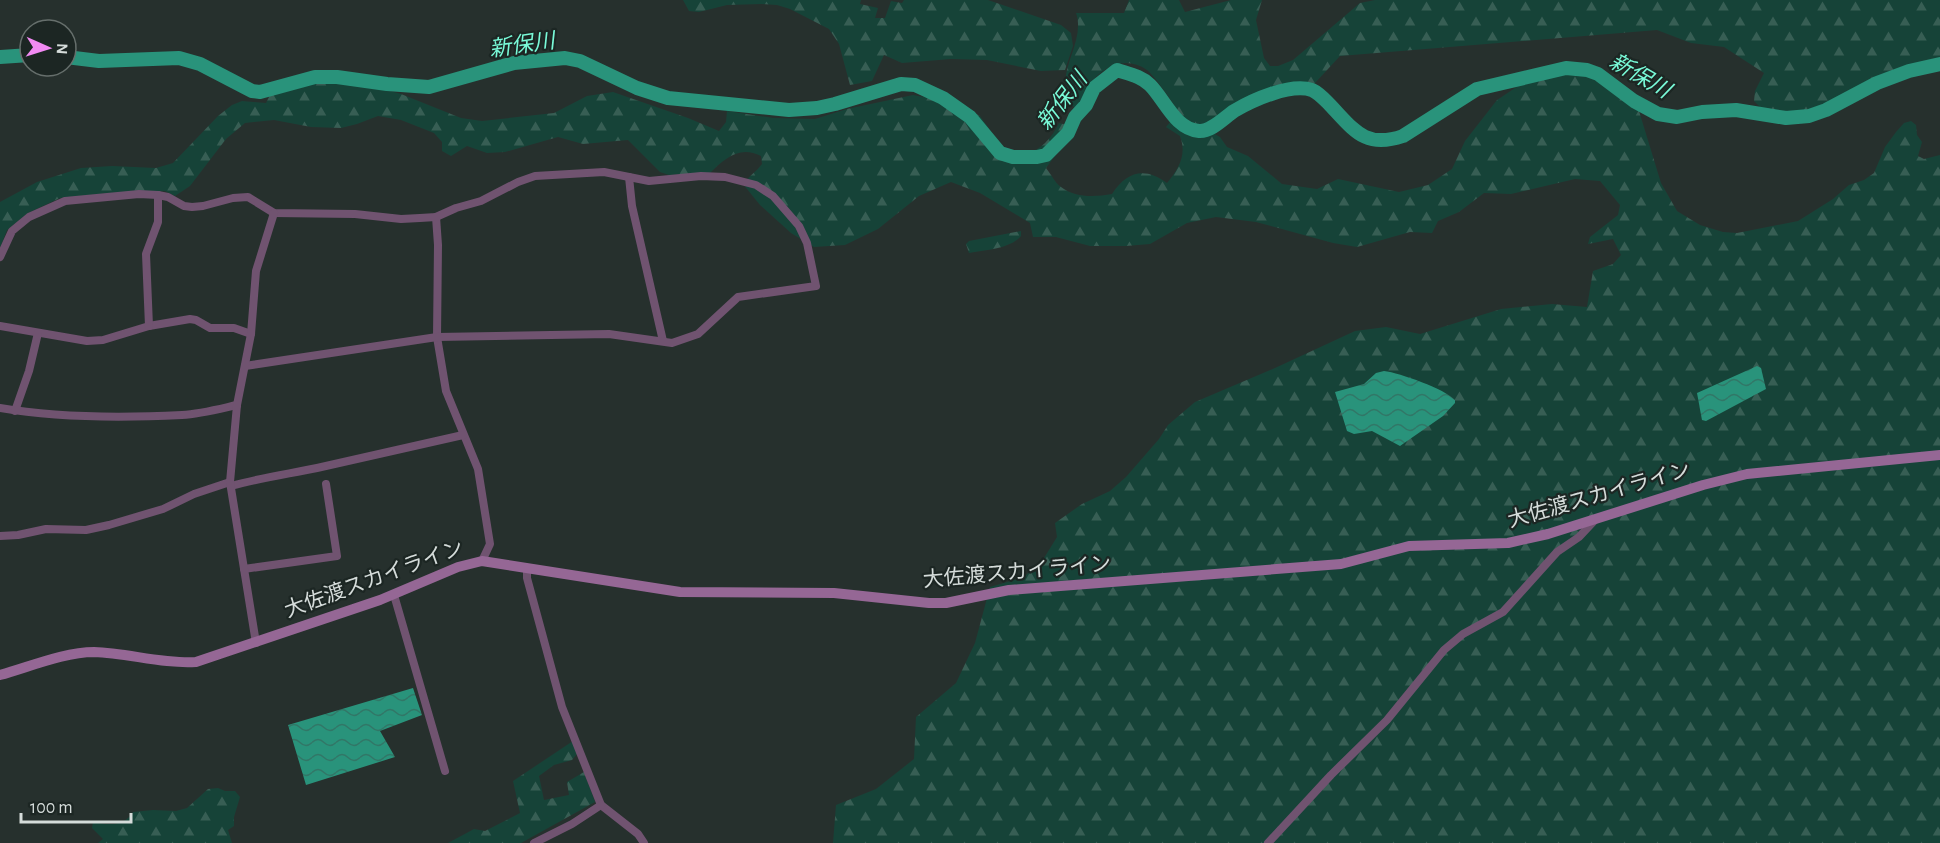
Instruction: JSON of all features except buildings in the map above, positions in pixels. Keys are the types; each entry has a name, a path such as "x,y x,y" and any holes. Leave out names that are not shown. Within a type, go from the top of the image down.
{"street":[{"path":"0,257 12,231 29,217 65,201 139,194 168,197 184,206 192,207 248,197 274,213 355,214 401,219 436,217 481,201 535,176 598,172 649,180 725,177 756,185 773,196 799,226 807,243 816,286 738,297 698,334 672,343 609,334 437,337 245,366"},
{"path":"630,177 632,206 663,341"},
{"path":"149,326 146,255 158,222 158,195"},
{"path":"256,642 231,484 237,405 251,334 256,271 274,213"},
{"path":"436,217 437,337 446,391 478,469 490,544 482,561"},
{"path":"0,326 87,341 103,340 149,326 190,319 210,328 234,328 251,334"},
{"path":"15,411 29,371 38,333"},
{"path":"0,408 62,416 184,415 237,405"},
{"path":"0,536 46,529 86,530 109,525 163,509 194,494 231,484 316,468 463,435"},
{"name":"大佐渡スカイライン","path":"0,675 84,652 182,663 196,662 394,595 458,567 482,561 680,592 834,593 946,603 1009,590 1341,564 1409,546 1508,543 1548,534 1703,485 1747,474 1940,454"},
{"path":"244,569 337,556 326,484"},
{"path":"1268,843 1387,720 1444,650 1463,634 1503,612 1557,552 1580,537 1595,520"},
{"path":"527,568 527,578 562,707 601,805 638,834 644,843"},
{"path":"394,595 445,771"},
{"path":"534,843 572,824 601,805"}],"green space":[{"path":"683,0 861,0 860,4 878,8 875,18 885,18 891,1 902,3 904,0 988,0 1061,25 1071,33 1073,46 1065,70 1041,71 987,60 951,59 902,63 884,55 872,81 850,85 839,44 829,29 790,9 762,4 727,5 699,12 689,11"},
{"path":"1129,0 1179,0 1185,12 1231,0 1262,0 1256,20 1264,58 1270,66 1278,66 1293,60 1360,3 1375,0 1940,0 1940,57 1900,67 1806,112 1786,114 1765,112 1754,101 1755,91 1764,73 1724,47 1691,43 1657,30 1340,56 1315,83 1284,88 1256,97 1230,109 1203,126 1192,124 1184,119 1151,74 1131,63 1116,65 1101,72 1088,86 1081,106 1066,107 1063,104 1064,96 1069,92 1066,75 1077,34 1076,13 1124,13"},
{"path":"1568,73 1587,74 1600,79 1639,111 1661,183 1677,211 1700,225 1723,232 1737,233 1798,221 1833,199 1849,185 1864,180 1874,173 1885,147 1904,123 1911,121 1916,125 1917,135 1922,142 1918,156 1924,159 1940,155 1940,843 833,843 836,805 876,789 914,759 916,717 956,683 975,643 990,587 1024,577 1044,558 1057,537 1055,523 1082,504 1110,491 1126,477 1168,425 1195,402 1355,331 1386,327 1420,334 1501,309 1552,304 1587,307 1593,271 1613,264 1621,255 1613,239 1588,244 1590,237 1618,215 1620,205 1600,181 1575,179 1511,194 1484,193 1459,212 1438,221 1432,233 1410,232 1357,247 1333,243 1256,222 1216,217 1187,223 1150,244 1090,246 1056,237 1033,237 1030,223 980,193 951,182 919,196 878,229 845,245 814,247 791,233 760,205 743,184 762,164 761,156 753,153 733,155 721,162 710,173 669,175 660,172 628,140 583,144 558,137 505,152 487,153 467,146 451,156 442,151 442,142 434,133 401,120 378,116 341,128 311,127 274,120 245,123 226,139 190,186 175,196 165,191 60,198 28,213 7,230 0,248 0,202 37,182 81,168 112,166 156,168 173,163 218,116 232,105 242,101 266,103 270,95 320,82 372,86 401,94 461,118 482,121 554,113 587,96 613,92 719,131 726,122 727,111 773,118 815,119 847,109 913,95 956,103 980,116 1004,150 1014,152 1023,153 1035,150 1049,138 1059,123 1067,125 1071,134 1046,168 1057,183 1067,191 1092,196 1112,194 1124,180 1137,174 1151,175 1167,183 1181,161 1183,149 1180,136 1166,127 1171,121 1200,136 1213,133 1220,137 1227,147 1248,156 1282,184 1317,189 1338,179 1399,192 1428,185 1452,169 1465,141 1497,100 1518,86"},
{"path":"1021,231 1021,236 1016,240 997,248 969,253 966,244 969,241"},
{"path":"573,741 578,753 572,760 554,765 539,776 544,800 569,795 567,782 584,772 595,802 521,843 448,843 474,829 485,831 520,813 513,781"},
{"path":"208,789 235,791 240,797 234,817 234,826 228,830 232,843 98,843 103,839 92,828 93,822 120,823 133,812 176,811 187,808"}],"water":[{"path":"1757,366 1761,368 1766,389 1706,421 1702,420 1697,393"},
{"path":"1384,371 1411,378 1432,387 1450,396 1455,403 1443,416 1400,446 1372,431 1354,434 1347,431 1335,392 1364,384 1376,373"},
{"path":"413,688 422,715 380,731 395,757 306,785 288,725"}],"waterway":[{"name":"新保川","path":"0,57 18,56"},
{"name":"新保川","path":"78,58 99,61 179,58 200,64 252,91 260,92 315,77 337,77 429,87 514,63 565,58 580,61 637,88 668,98 789,110 835,104 901,84 915,85 943,98 970,117 1000,153 1013,157 1046,155 1068,133 1075,117 1086,105 1094,88 1117,70 1143,79 1177,120 1191,129 1204,131 1251,102 1283,91 1303,88 1319,95 1361,135 1379,140 1403,136 1477,89 1566,68 1587,70 1598,74 1634,101 1658,114 1677,117 1702,112 1736,110 1786,118 1809,116 1826,110 1877,83 1909,71 1940,64"}]}
